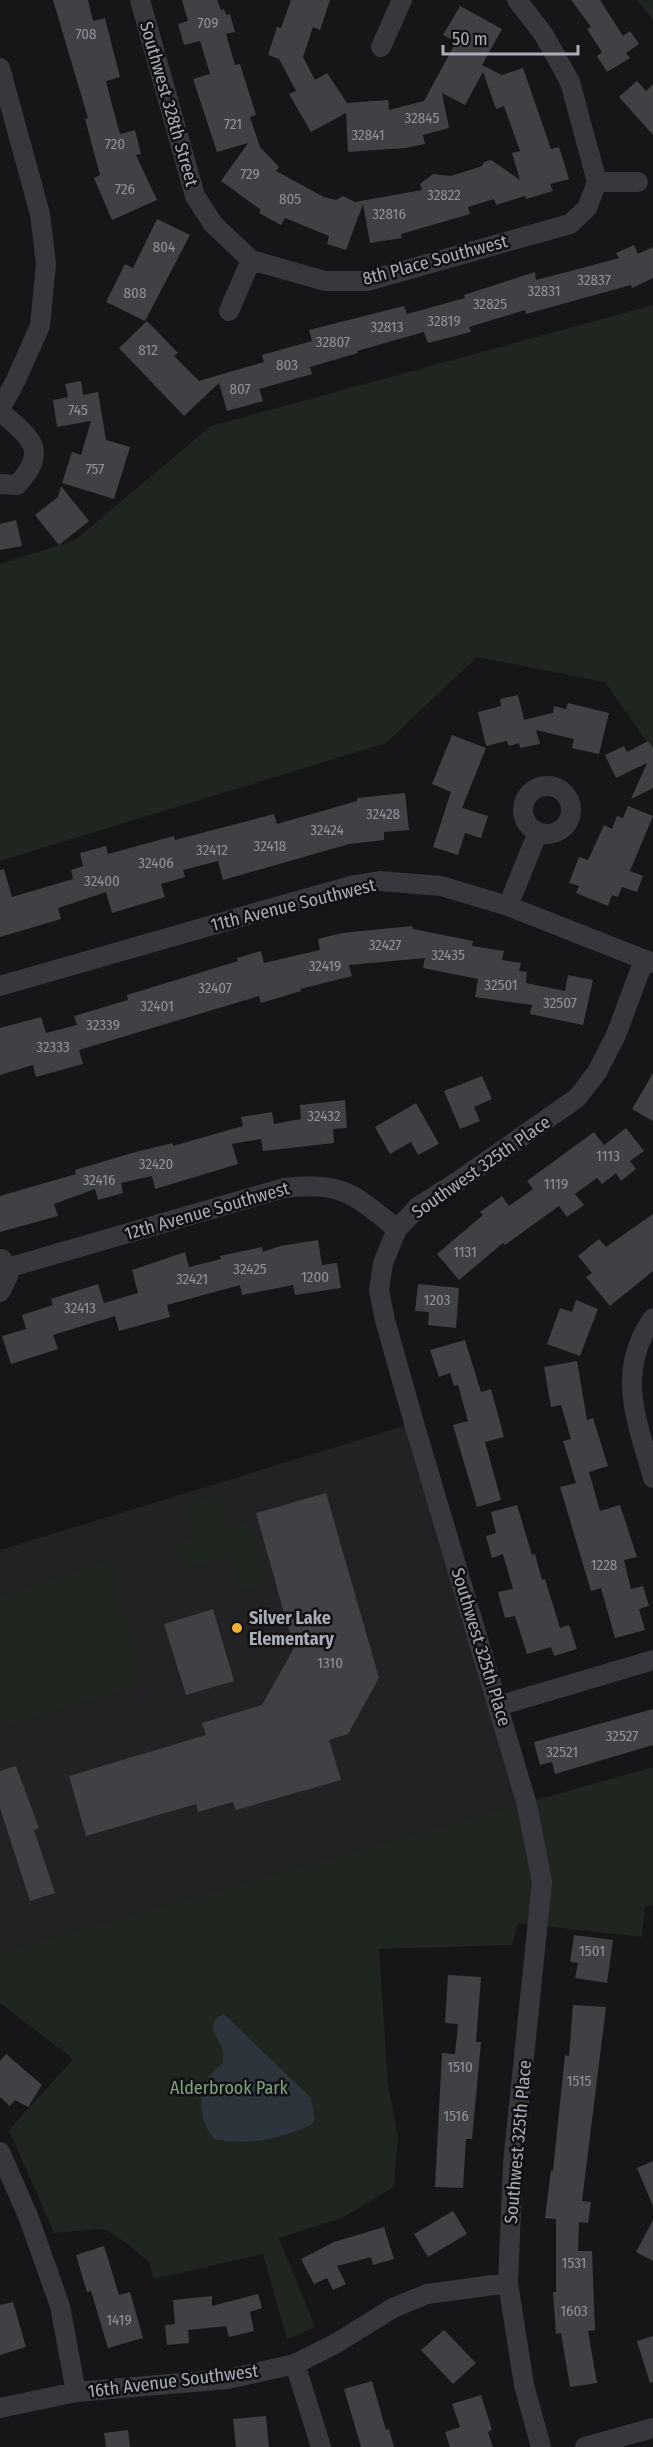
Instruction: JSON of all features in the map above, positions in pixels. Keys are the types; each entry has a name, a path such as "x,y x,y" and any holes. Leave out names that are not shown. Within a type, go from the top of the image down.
{"street":[{"name":"Southwest 328th Street","path":"140,0 195,196 213,224 251,260"},
{"path":"381,47 402,0"},
{"path":"517,0 544,35 570,82 597,182 638,182"},
{"path":"0,68 40,214 46,264 40,326 0,410 25,434 34,452 33,469 17,485 0,484"},
{"name":"8th Place Southwest","path":"251,260 325,281 367,281 570,224 587,208 597,182"},
{"path":"229,311 251,260"},
{"path":"508,906 538,832"},
{"name":"11th Avenue Southwest","path":"0,986 355,885 380,881 441,886 508,906 648,962"},
{"name":"Southwest 325th Place","path":"541,2447 524,2385 508,2283 513,2163 542,1882 527,1805 385,1320 379,1290 382,1263 397,1229 419,1206 458,1182 577,1098 597,1072 648,962"},
{"name":"12th Avenue Southwest","path":"0,1292 6,1284 4,1263 284,1188 310,1185 334,1187 357,1197 397,1229"},
{"path":"653,1318 638,1341 633,1363 631,1401 653,1478"},
{"path":"498,1706 653,1660"},
{"path":"0,2152 4,2174 28,2216 60,2306 76,2392"},
{"name":"16th Avenue Southwest","path":"0,2408 76,2392 228,2379 295,2364 336,2344 393,2308 419,2297 460,2288 508,2283"},
{"path":"295,2364 321,2447"},
{"path":"585,2447 653,2428"}],"shaded area":[{"name":"Silver Lake Elementary","path":"414,1423 527,1805 0,1952 0,1550"},
{"path":"224,2014 311,2098 315,2120 311,2125 264,2140 240,2142 214,2139 203,2119 201,2103 207,2080 223,2062 223,2049 213,2025"}],"green space":[{"path":"637,0 653,0 653,20"},
{"path":"653,305 653,751 605,682 477,657 386,743 0,861 0,564 75,540 211,426"},
{"path":"220,1494 230,1527 249,1521 267,1584 237,1592 227,1557 183,1570 176,1542 192,1537 183,1505"},
{"path":"111,1559 141,1674 135,1686 3,1727 0,1713 0,1596"},
{"name":"Alderbrook Park","path":"653,1767 653,1905 645,1907 642,1937 518,1923 512,1945 379,1949 388,2085 398,2136 394,2187 342,2218 279,2238 315,2327 287,2339 263,2254 154,2279 149,2262 128,2244 106,2230 54,2233 9,2130 73,2059 0,2003 0,1952"}],"building":[{"path":"53,0 88,0 93,21 105,18 120,77 106,81 120,134 135,130 141,154 136,155 157,200 112,220 94,178 100,175 85,119 88,118"},
{"path":"182,0 217,0 221,10 224,9 226,15 230,14 235,32 226,34 235,65 240,64 256,115 250,117 260,147 279,167 276,171 324,197 336,200 343,196 355,202 422,190 420,184 433,174 451,176 482,166 484,162 491,160 520,180 512,153 520,151 504,106 496,109 483,72 465,105 442,93 449,128 423,135 425,144 405,148 348,152 346,113 311,132 289,94 296,91 279,59 268,55 277,27 281,28 291,0 330,0 320,30 313,27 303,57 315,80 327,73 347,103 388,100 389,110 424,101 456,42 443,35 460,6 502,29 482,65 502,75 523,68 551,149 559,147 569,179 550,184 553,191 526,199 525,196 496,205 494,199 468,207 470,214 401,234 402,238 370,243 363,204 346,250 327,244 329,236 285,218 281,225 259,213 261,210 221,181 248,143 217,152 193,79 210,74 200,41 184,45 178,24 188,21"},
{"path":"571,0 600,0 623,36 630,31 639,44 626,53 630,58 607,72 597,56 602,52 587,29 591,27"},
{"path":"637,81 646,91 653,84 653,135 619,97"},
{"path":"157,219 190,235 145,321 106,302 125,264 133,268"},
{"path":"634,245 638,254 653,247 653,278 632,288 631,285 526,314 525,310 469,327 471,332 428,343 424,332 357,351 358,353 310,367 312,374 259,389 263,401 227,411 219,383 184,416 119,348 147,321 178,353 174,356 199,381 264,362 262,355 312,341 309,330 404,306 407,314 465,298 464,295 535,272 536,280 619,258 616,253"},
{"path":"81,381 83,395 98,392 106,440 130,447 114,499 62,483 72,452 81,455 91,421 57,427 53,400 68,397 65,384"},
{"path":"61,486 89,521 59,545 35,515 58,497"},
{"path":"16,520 22,546 0,550 0,524"},
{"path":"518,695 524,720 553,713 554,706 566,709 568,703 609,713 599,754 572,748 574,739 536,730 540,744 520,748 519,743 509,746 507,741 486,746 478,712 501,706 500,699"},
{"path":"452,735 486,748 462,808 488,816 481,838 465,833 458,855 433,847 451,792 432,784"},
{"path":"648,741 653,748 653,788 631,799 647,763 616,778 605,755 624,746 627,752"},
{"path":"405,793 409,830 384,832 384,840 349,844 223,880 218,861 183,870 185,877 161,884 165,897 112,913 106,892 58,908 61,919 0,937 0,870 4,869 12,897 73,879 71,870 83,866 80,853 106,846 108,854 174,836 175,840 274,814 277,824 357,801 357,798"},
{"path":"628,806 653,816 630,871 643,876 637,892 622,887 618,897 612,895 608,906 576,893 579,886 569,883 579,857 588,860 604,825 612,829 617,816 623,818"},
{"path":"412,926 413,929 473,941 472,946 504,951 502,960 521,963 519,971 527,972 526,983 565,991 568,975 593,980 583,1025 530,1014 532,1005 475,997 478,979 423,968 425,958 349,965 352,976 300,989 301,991 261,1003 259,996 79,1050 83,1064 36,1077 33,1065 0,1075 0,1028 41,1017 46,1033 77,1025 74,1016 128,1000 127,995 238,961 237,958 261,951 264,963 320,950 318,939 342,933"},
{"path":"653,1073 653,1121 632,1109"},
{"path":"482,1076 492,1099 474,1107 480,1121 460,1129 444,1091"},
{"path":"345,1100 347,1128 333,1129 334,1143 263,1151 261,1139 232,1144 238,1164 155,1189 152,1176 121,1183 123,1193 98,1200 95,1189 54,1204 58,1216 0,1232 0,1196 76,1174 75,1170 132,1153 172,1143 173,1146 243,1126 241,1117 272,1112 274,1124 301,1119 300,1105"},
{"path":"416,1103 439,1144 418,1155 411,1142 390,1154 375,1127"},
{"path":"626,1128 644,1151 630,1161 636,1169 621,1181 616,1173 602,1184 597,1178 575,1194 584,1205 567,1217 559,1206 505,1245 503,1243 459,1280 437,1254 483,1215 480,1212 502,1196 509,1206 533,1189 527,1181 594,1132 604,1145"},
{"path":"653,1214 653,1271 610,1306 586,1277 592,1273 578,1256 599,1239 606,1247"},
{"path":"318,1240 322,1265 337,1263 341,1288 295,1295 293,1285 242,1295 240,1285 167,1305 170,1317 119,1331 115,1316 53,1335 58,1349 11,1364 2,1336 26,1329 22,1315 53,1305 51,1299 98,1284 104,1303 138,1293 132,1270 185,1252 189,1267 221,1259 220,1256 262,1247 263,1252 280,1246"},
{"path":"418,1284 459,1288 456,1328 428,1325 429,1312 415,1311"},
{"path":"576,1300 598,1309 580,1356 547,1344 560,1308 572,1312"},
{"path":"465,1340 481,1392 491,1389 504,1437 485,1442 501,1500 477,1507 453,1425 468,1421 458,1385 454,1386 450,1373 439,1377 430,1350"},
{"path":"577,1361 587,1420 593,1418 608,1466 589,1472 600,1511 620,1505 637,1557 624,1560 631,1589 643,1586 649,1606 639,1609 645,1630 615,1638 601,1588 591,1591 560,1487 576,1483 563,1441 571,1439 561,1405 551,1407 544,1367"},
{"path":"326,1493 379,1678 348,1734 329,1740 341,1780 236,1810 233,1802 198,1812 196,1804 86,1836 69,1776 206,1735 202,1723 262,1705 294,1648 256,1513"},
{"path":"517,1505 532,1555 535,1554 542,1580 545,1579 560,1628 569,1625 577,1649 554,1656 551,1647 527,1654 515,1616 505,1618 498,1592 513,1589 503,1554 492,1558 486,1536 496,1533 491,1512"},
{"path":"213,1609 234,1681 186,1695 164,1624"},
{"path":"653,1709 653,1745 555,1774 552,1762 540,1765 534,1742"},
{"path":"16,1766 39,1828 34,1830 55,1893 30,1901 0,1808 0,1771"},
{"path":"574,1935 613,1940 607,1983 575,1978 578,1963 570,1962"},
{"path":"448,1975 481,1977 476,2042 481,2042 472,2139 466,2139 463,2188 435,2187 442,2053 455,2054 458,2024 445,2023"},
{"path":"573,2005 606,2007 582,2201 591,2202 588,2223 579,2222 578,2251 592,2251 595,2330 588,2331 597,2383 570,2387 561,2333 556,2334 553,2292 556,2292 556,2219 545,2218 551,2170 553,2171 565,2055 569,2056"},
{"path":"6,2054 42,2085 28,2107 15,2100 10,2106 0,2097 0,2061"},
{"path":"653,2161 653,2206 637,2168"},
{"path":"453,2211 467,2234 428,2257 414,2234"},
{"path":"653,2220 653,2261 636,2252"},
{"path":"384,2227 394,2259 373,2265 371,2257 337,2266 346,2284 333,2290 327,2278 314,2284 301,2259 334,2242"},
{"path":"104,2246 119,2295 130,2292 143,2338 108,2348 91,2291 87,2292 76,2255"},
{"path":"258,2294 262,2308 250,2312 254,2331 229,2337 226,2326 188,2330 189,2343 167,2345 165,2325 175,2324 173,2300 212,2296 212,2306"},
{"path":"13,2302 26,2347 0,2355 0,2305"},
{"path":"444,2330 476,2363 453,2384 421,2350"},
{"path":"653,2336 653,2382 650,2383 637,2341"},
{"path":"372,2381 386,2430 389,2429 394,2447 361,2447 344,2389"},
{"path":"481,2395 492,2430 488,2432 493,2447 450,2447 445,2432 460,2427 452,2404"},
{"path":"266,2416 269,2447 236,2447 233,2419"},
{"path":"128,2430 130,2447 106,2447 104,2433"}],"place":[{"name":"Silver Lake Elementary","path":"237,1628"}]}
